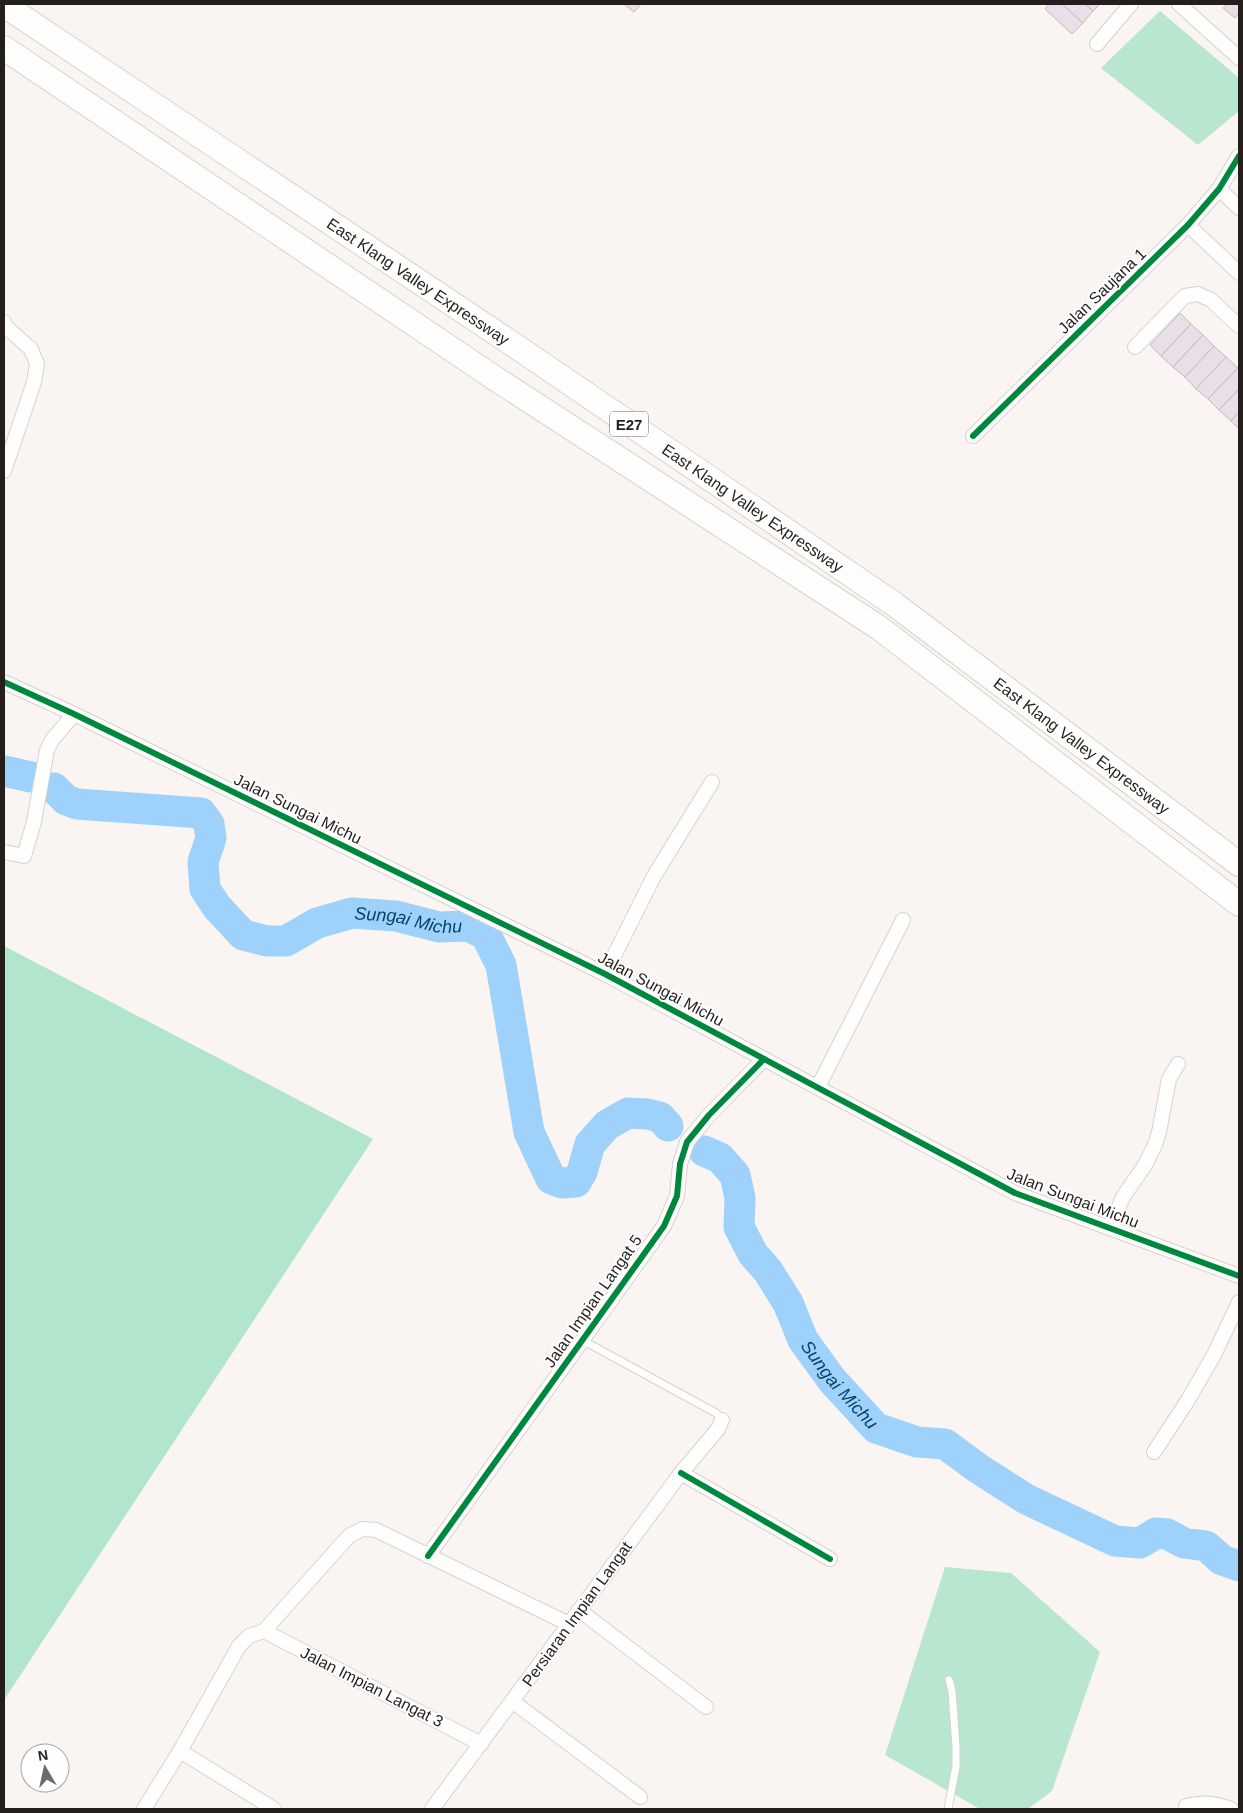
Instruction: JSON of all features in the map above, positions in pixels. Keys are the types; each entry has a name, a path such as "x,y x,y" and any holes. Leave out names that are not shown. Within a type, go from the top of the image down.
{"highway":[{"name":"East Klang Valley Expressway","path":"4,5 508,342 894,604 1239,864"},
{"name":"East Klang Valley Expressway","path":"4,48 496,379 878,627 1239,904"}],"street":[{"path":"1097,44 1131,4"},
{"path":"1178,4 1239,58"},
{"name":"Jalan Saujana 1","path":"973,436 1188,226 1219,189 1239,156"},
{"path":"1219,189 1239,208"},
{"path":"1188,226 1239,273"},
{"path":"1135,347 1185,296 1198,294 1211,300 1239,326"},
{"path":"4,322 7,328 31,350 37,364 34,382 4,471"},
{"name":"Jalan Sungai Michu","path":"4,682 74,714 605,974 1015,1193 1239,1276"},
{"path":"4,852 24,856 34,822 48,750 56,735 74,714"},
{"path":"605,974 654,876 712,782"},
{"path":"818,1087 903,920"},
{"name":"Jalan Impian Langat 5","path":"428,1556 664,1226 677,1196 680,1164 687,1142 709,1115 764,1059"},
{"path":"1110,1228 1123,1197 1145,1165 1155,1145 1170,1079 1178,1064"},
{"path":"1154,1452 1210,1363 1239,1302"},
{"name":"Persiaran Impian Langat","path":"432,1809 681,1473 718,1429 722,1420"},
{"path":"681,1473 830,1559"},
{"path":"144,1809 239,1646 248,1636 264,1631 349,1536 362,1529 376,1530 569,1624"},
{"path":"579,1610 706,1707"},
{"name":"Jalan Impian Langat 3","path":"264,1631 480,1744"},
{"path":"512,1701 640,1797"},
{"path":"180,1750 274,1809"},
{"path":"1186,1806 1205,1802 1231,1809"}],"lane":[{"path":"582,1340 716,1413 722,1420"},
{"path":"948,1809 956,1766 952,1691 949,1680"}],"green space":[{"path":"1160,11 1239,78 1239,111 1198,145 1101,68"},
{"path":"4,946 373,1139 4,1700"},
{"path":"945,1567 1011,1573 1100,1652 1052,1791 1028,1809 980,1809 885,1755"}],"building":[{"path":"624,4 641,4 634,12"},
{"path":"1049,4 1062,4 1083,23 1072,34 1045,9"},
{"path":"1062,4 1085,4 1093,11 1083,23"},
{"path":"1085,4 1100,4 1093,11"},
{"path":"1227,4 1239,4 1239,13 1235,18 1223,8"},
{"path":"1180,313 1191,324 1161,356 1150,345"},
{"path":"1191,324 1203,335 1173,367 1161,356"},
{"path":"1203,335 1214,346 1185,377 1173,367"},
{"path":"1214,346 1226,357 1196,389 1185,377"},
{"path":"1226,357 1238,368 1208,399 1196,389"},
{"path":"1238,368 1239,389 1219,410 1208,399"},
{"path":"1239,389 1239,412 1231,421 1219,410"},
{"path":"1239,412 1239,429 1231,421"}],"waterway":[{"name":"Sungai Michu","path":"4,771 31,777"},
{"name":"Sungai Michu","path":"54,788 66,800 77,804 201,813 209,824 211,838 203,862 205,889 217,907 243,935 267,941 286,941 317,923 352,913 396,916 439,927 468,926 486,935 501,965 529,1132 551,1179 562,1183 576,1182 582,1172 590,1144 607,1125 628,1113 660,1117 668,1126"},
{"name":"Sungai Michu","path":"704,1151 720,1158 735,1175 740,1198 739,1227 753,1254 768,1271 788,1303 803,1340 832,1380 876,1428 917,1442 945,1444 979,1469 1026,1499 1115,1541 1140,1543 1156,1533 1167,1534 1184,1543 1206,1546 1222,1560 1239,1566"}],"cycle path":[{"path":"973,436 1188,225 1219,189 1239,156"},
{"path":"4,682 74,714 605,974 1015,1193 1239,1276"},
{"path":"428,1556 664,1226 677,1196 680,1164 687,1142 709,1115 764,1059"},
{"path":"681,1473 830,1559"}]}
